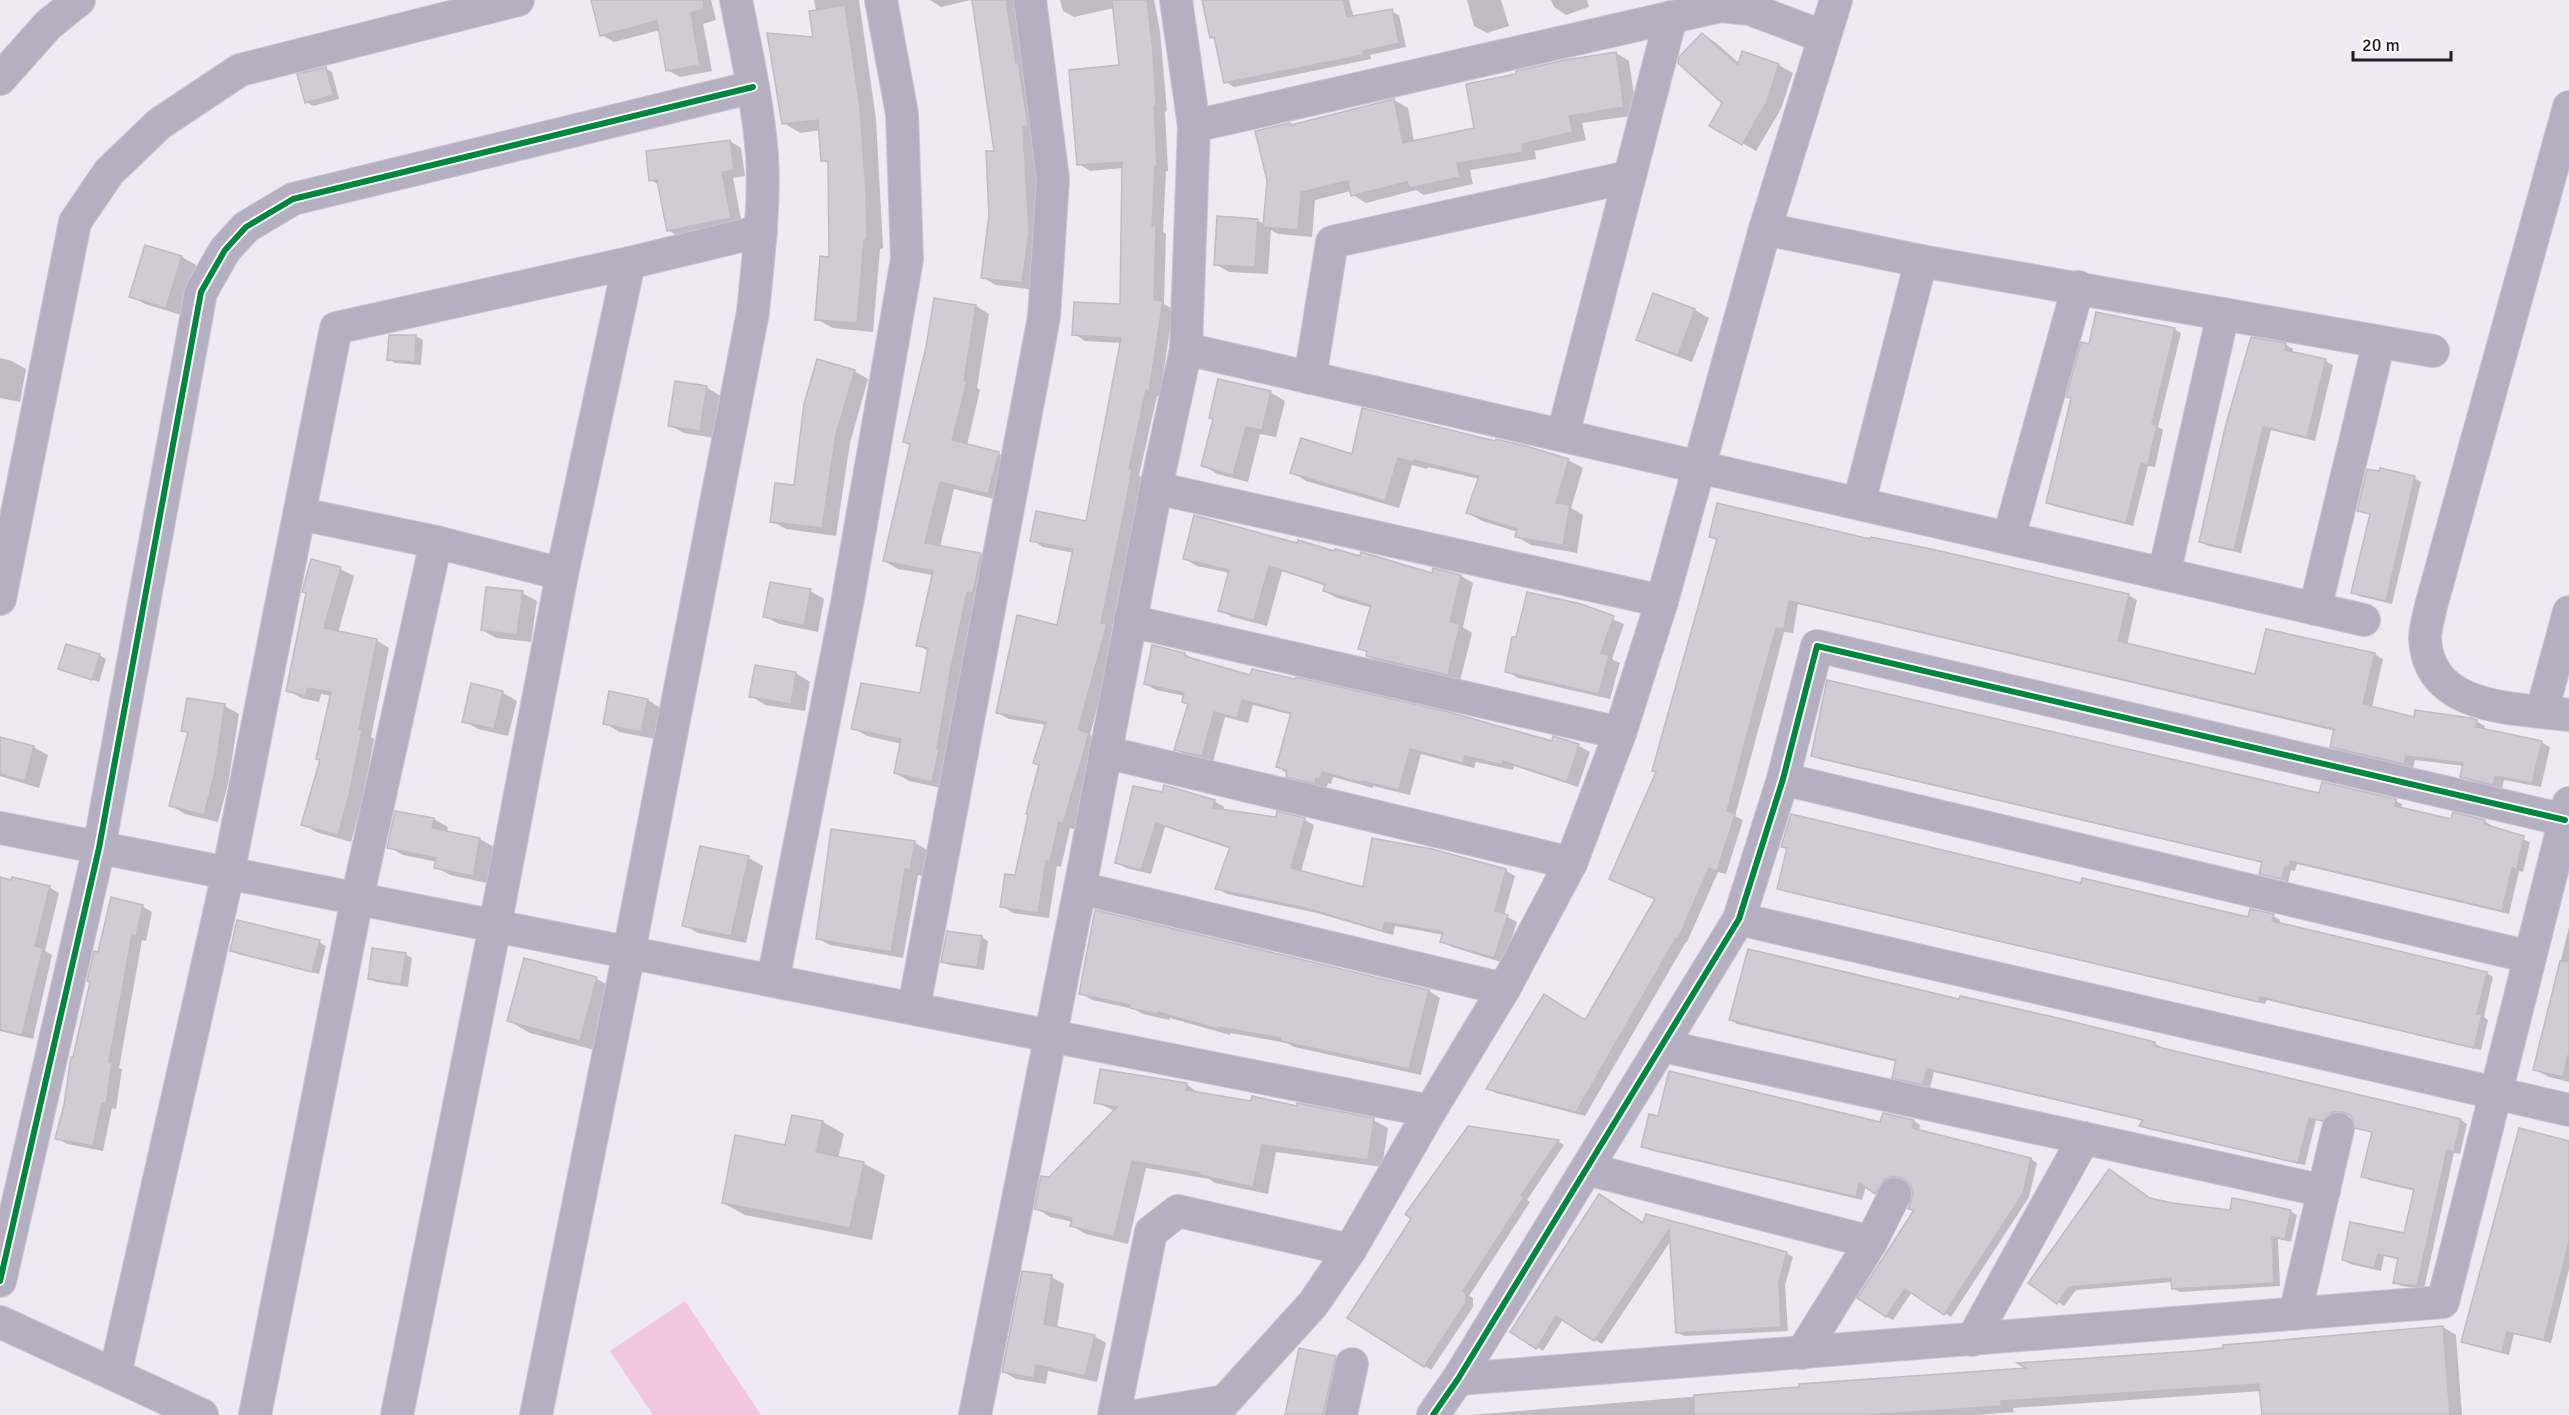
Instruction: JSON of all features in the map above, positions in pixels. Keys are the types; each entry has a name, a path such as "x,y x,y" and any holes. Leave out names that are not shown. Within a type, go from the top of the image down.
{"street":[{"path":"0,79 48,25 79,0"},
{"path":"0,599 75,222 109,172 159,123 240,70 518,0"},
{"path":"536,1415 629,952 748,335 761,231 762,156 753,87 736,0"},
{"path":"773,980 848,598 907,259 902,114 881,0"},
{"path":"914,1007 1044,317 1053,179 1030,0"},
{"path":"975,1415 1185,349 1194,126 1176,0"},
{"path":"1141,1415 1225,1401 1313,1304 1350,1250 1504,989 1571,863 1620,733 1662,601 1765,229 1836,0"},
{"path":"1194,126 1721,6 1750,9 1824,37"},
{"path":"1563,434 1671,17"},
{"path":"0,1281 99,848 201,292 225,249 246,227 293,199 753,87"},
{"path":"2569,107 2431,606 2425,636 2428,658 2436,675 2451,690 2484,705 2555,713 2569,612"},
{"path":"1310,378 1332,242 1628,177"},
{"path":"1765,229 1921,261 2433,351"},
{"path":"115,1374 228,874 336,328 629,263 761,231"},
{"path":"1859,502 1921,261"},
{"path":"397,1415 495,926 562,574 629,263"},
{"path":"2009,537 2078,287"},
{"path":"2164,574 2223,314"},
{"path":"2315,609 2379,342"},
{"path":"1185,349 1859,502 2364,620"},
{"path":"1156,488 1662,601"},
{"path":"301,514 436,542 562,574"},
{"path":"255,1415 357,899 436,542"},
{"path":"1130,621 1620,733"},
{"path":"1433,1415 1458,1379 1739,920 1783,778 1817,646 2567,812 2443,1302 1458,1379"},
{"path":"1105,752 1571,863"},
{"path":"1783,778 2530,957"},
{"path":"0,828 914,1007 1430,1111"},
{"path":"1080,888 1504,989"},
{"path":"1739,920 2569,1110"},
{"path":"1663,1046 2324,1191"},
{"path":"2295,1314 2338,1129"},
{"path":"1972,1340 2084,1138"},
{"path":"1587,1169 1871,1242"},
{"path":"1802,1353 1871,1242 1895,1194"},
{"path":"1114,1415 1151,1232 1178,1211 1350,1250"},
{"path":"0,1322 201,1415"},
{"path":"1341,1415 1352,1364"}],"shaded area":[{"path":"685,1301 761,1415 653,1415 610,1351"}],"building":[{"path":"591,0 703,0 704,9 691,13 700,65 666,71 657,21 600,36"},
{"path":"972,0 1006,0 1016,63 1018,62 1028,126 1023,127 1029,233 1022,283 981,278 989,215 986,151 994,151"},
{"path":"1112,0 1147,0 1156,106 1154,106 1157,166 1155,166 1152,226 1156,226 1154,300 1163,301 1149,391 1146,390 1129,469 1132,470 1101,623 1107,624 1078,730 1089,733 1063,824 1059,822 1050,862 1046,861 1038,913 1000,907 1005,874 1015,875 1028,815 1026,814 1039,765 1033,763 1046,722 996,713 1017,615 1057,625 1073,549 1030,541 1036,511 1086,521 1121,338 1072,335 1074,302 1120,304 1122,162 1077,165 1069,70 1119,65"},
{"path":"1202,0 1343,0 1347,17 1392,9 1399,43 1363,51 1363,55 1224,83 1214,37 1210,38"},
{"path":"845,5 860,108 866,192 867,240 864,240 857,323 815,320 820,256 829,257 828,161 821,161 818,120 782,124 767,33 813,37 809,11"},
{"path":"1702,33 1738,65 1742,51 1779,64 1767,101 1742,145 1709,126 1722,103 1678,63 1679,57"},
{"path":"1616,52 1624,107 1569,116 1573,132 1522,144 1523,152 1457,163 1460,177 1409,188 1407,182 1351,196 1348,181 1301,192 1298,230 1263,227 1267,180 1255,131 1290,123 1291,125 1394,99 1403,143 1474,128 1466,84 1516,74 1516,71 1565,60"},
{"path":"326,67 333,95 305,103 297,74"},
{"path":"730,140 734,170 722,172 731,218 667,231 657,180 649,181 646,151"},
{"path":"1217,216 1258,219 1255,267 1214,265"},
{"path":"145,245 182,256 166,308 129,297"},
{"path":"1653,293 1695,309 1678,355 1636,340"},
{"path":"934,298 976,305 964,380 967,381 952,440 999,452 988,494 940,482 925,543 981,553 973,593 967,592 951,668 932,782 894,773 901,739 851,729 861,683 920,693 928,648 916,646 933,571 883,561 910,444 903,442 926,347"},
{"path":"2096,312 2175,328 2152,424 2157,425 2148,465 2141,463 2126,523 2046,503 2071,398 2066,397 2081,342 2089,344"},
{"path":"389,335 416,335 415,362 387,360"},
{"path":"2251,337 2286,343 2285,350 2326,359 2307,437 2263,427 2234,550 2199,542 2226,424"},
{"path":"817,359 855,370 836,434 822,528 770,522 775,483 794,485 804,404"},
{"path":"1218,379 1271,391 1262,430 1246,427 1233,475 1201,466 1213,419 1209,418"},
{"path":"675,381 707,386 700,431 668,426"},
{"path":"1362,408 1495,441 1496,439 1526,446 1569,459 1556,503 1570,505 1563,545 1515,537 1517,529 1466,513 1479,476 1398,458 1385,501 1290,473 1301,438 1352,454"},
{"path":"2380,468 2415,476 2386,601 2351,593 2370,514 2357,511 2367,469 2379,471"},
{"path":"1717,503 1870,539 1871,537 1931,549 2129,594 2118,641 2255,674 2266,629 2375,653 2363,704 2414,717 2415,710 2471,718 2477,720 2476,727 2542,741 2532,783 2495,776 2493,785 2460,777 2463,763 2406,756 2404,764 2330,747 2334,729 1789,601 1784,629 1776,628 1759,689 1727,811 1735,814 1717,871 1709,868 1678,939 1676,938 1576,1112 1486,1089 1544,994 1585,1020 1655,899 1609,879 1656,772 1652,771 1717,539 1709,537"},
{"path":"1194,515 1297,543 1298,540 1360,556 1361,552 1432,573 1433,568 1461,575 1450,622 1460,624 1448,675 1366,656 1367,651 1358,649 1371,605 1323,591 1325,584 1269,566 1254,620 1218,611 1229,570 1183,559"},
{"path":"311,559 341,567 324,628 377,639 359,729 362,730 349,795 338,835 301,825 320,760 316,759 331,692 308,688 305,696 286,691 306,593 302,592"},
{"path":"770,582 811,589 804,625 763,617"},
{"path":"486,587 523,591 517,635 481,630"},
{"path":"1527,592 1581,604 1614,616 1601,653 1609,655 1599,694 1505,672 1512,637 1516,637"},
{"path":"66,644 100,654 92,680 58,669"},
{"path":"1152,645 1185,653 1184,656 1250,675 1252,669 1295,679 1296,677 1445,711 1552,741 1553,736 1579,744 1567,782 1503,761 1502,765 1465,756 1463,763 1410,749 1399,790 1322,772 1320,779 1316,778 1315,784 1286,777 1287,770 1276,767 1291,713 1242,700 1237,718 1214,712 1202,756 1174,750 1188,704 1182,702 1184,693 1144,684"},
{"path":"755,665 796,672 791,704 749,697"},
{"path":"1827,680 2319,793 2322,782 2396,799 2395,806 2451,819 2453,812 2485,820 2484,824 2524,836 2517,869 2512,868 2502,911 2290,861 2289,868 2285,867 2282,879 2259,874 2262,862 1811,756"},
{"path":"471,683 503,691 494,729 462,722"},
{"path":"609,691 648,699 641,732 603,724"},
{"path":"187,698 225,704 214,776 204,815 169,806 188,732 181,731"},
{"path":"0,737 34,746 25,781 0,774"},
{"path":"1164,785 1215,800 1213,808 1276,817 1277,811 1305,818 1291,868 1363,887 1372,838 1432,849 1506,869 1495,911 1508,915 1494,958 1440,942 1443,932 1385,922 1383,931 1306,908 1215,889 1230,847 1156,823 1141,870 1115,863 1133,786 1162,792"},
{"path":"395,811 434,818 432,828 480,838 473,876 434,868 436,858 387,848"},
{"path":"1791,814 2081,883 2082,878 2248,917 2250,909 2274,914 2272,921 2487,972 2477,1014 2482,1015 2474,1048 2260,997 2259,1002 1777,889 1787,848 1781,847"},
{"path":"831,829 915,841 910,870 905,869 891,952 816,939"},
{"path":"700,846 749,856 731,936 682,926"},
{"path":"0,877 11,880 12,877 50,886 35,946 43,948 22,1035 0,1030"},
{"path":"111,897 143,905 136,936 132,935 109,1062 112,1062 106,1104 102,1103 93,1146 55,1139 64,1105 71,1057 73,1057 90,982 87,981 94,951 98,952"},
{"path":"1095,910 1429,990 1409,1069 1280,1041 1281,1038 1219,1027 1218,1029 1158,1012 1157,1014 1130,1008 1130,1005 1079,994"},
{"path":"237,920 320,940 312,972 230,951"},
{"path":"947,931 982,936 977,967 941,962"},
{"path":"372,948 406,953 401,984 368,979"},
{"path":"1748,949 1959,999 1960,996 2058,1018 2155,1042 2154,1046 2461,1119 2454,1152 2447,1150 2417,1286 2393,1283 2398,1258 2378,1254 2374,1268 2342,1260 2350,1222 2404,1233 2414,1189 2361,1177 2372,1132 2355,1128 2351,1116 2343,1112 2332,1112 2323,1121 2309,1118 2298,1163 2139,1126 2143,1120 1927,1069 1923,1085 1892,1078 1896,1060 1729,1020"},
{"path":"524,958 597,977 580,1041 507,1021"},
{"path":"2560,961 2569,962 2569,1052 2563,1077 2533,1070"},
{"path":"1100,1069 1187,1083 1186,1090 1251,1101 1252,1096 1297,1106 1297,1103 1374,1118 1368,1160 1262,1145 1253,1187 1200,1175 1200,1173 1132,1161 1114,1237 1070,1226 1072,1218 1034,1209 1041,1176 1049,1177 1117,1107 1094,1103"},
{"path":"1669,1071 1880,1122 1883,1113 1914,1120 1912,1128 2031,1158 2023,1193 1944,1315 1905,1289 1886,1317 1857,1298 1914,1210 1908,1209 1913,1194 1910,1184 1902,1178 1893,1176 1885,1179 1875,1194 1859,1183 1856,1197 1641,1147 1649,1114 1658,1116"},
{"path":"792,1115 823,1121 816,1152 864,1162 850,1228 722,1203 735,1135 785,1145"},
{"path":"1468,1126 1559,1140 1521,1195 1524,1197 1463,1291 1466,1293 1466,1303 1424,1367 1347,1318 1411,1219 1405,1214"},
{"path":"2519,1128 2569,1141 2569,1242 2544,1340 2507,1332 2502,1352 2461,1342"},
{"path":"2109,1169 2150,1198 2172,1203 2230,1210 2232,1198 2291,1210 2285,1239 2272,1237 2274,1283 2172,1289 2171,1278 2069,1287 2057,1304 2028,1283"},
{"path":"1599,1194 1643,1223 1646,1214 1787,1252 1779,1281 1781,1327 1676,1333 1669,1229 1594,1341 1556,1316 1536,1349 1510,1332"},
{"path":"1022,1271 1052,1275 1044,1324 1095,1335 1085,1376 1036,1365 1034,1378 1002,1372"},
{"path":"2443,1326 2450,1415 2262,1415 2259,1384 2001,1401 2001,1406 1867,1415 1694,1415 1694,1395 1799,1387 1799,1384 2026,1368 2017,1363 2194,1351 2223,1348 2223,1345"},
{"path":"1299,1348 1336,1356 1323,1415 1285,1415"}],"cycle path":[{"path":"0,1281 99,848 201,292 225,250 246,227 293,199 753,87"},
{"path":"1433,1415 1458,1379 1739,919 1783,779 1817,646 2565,820"}]}
